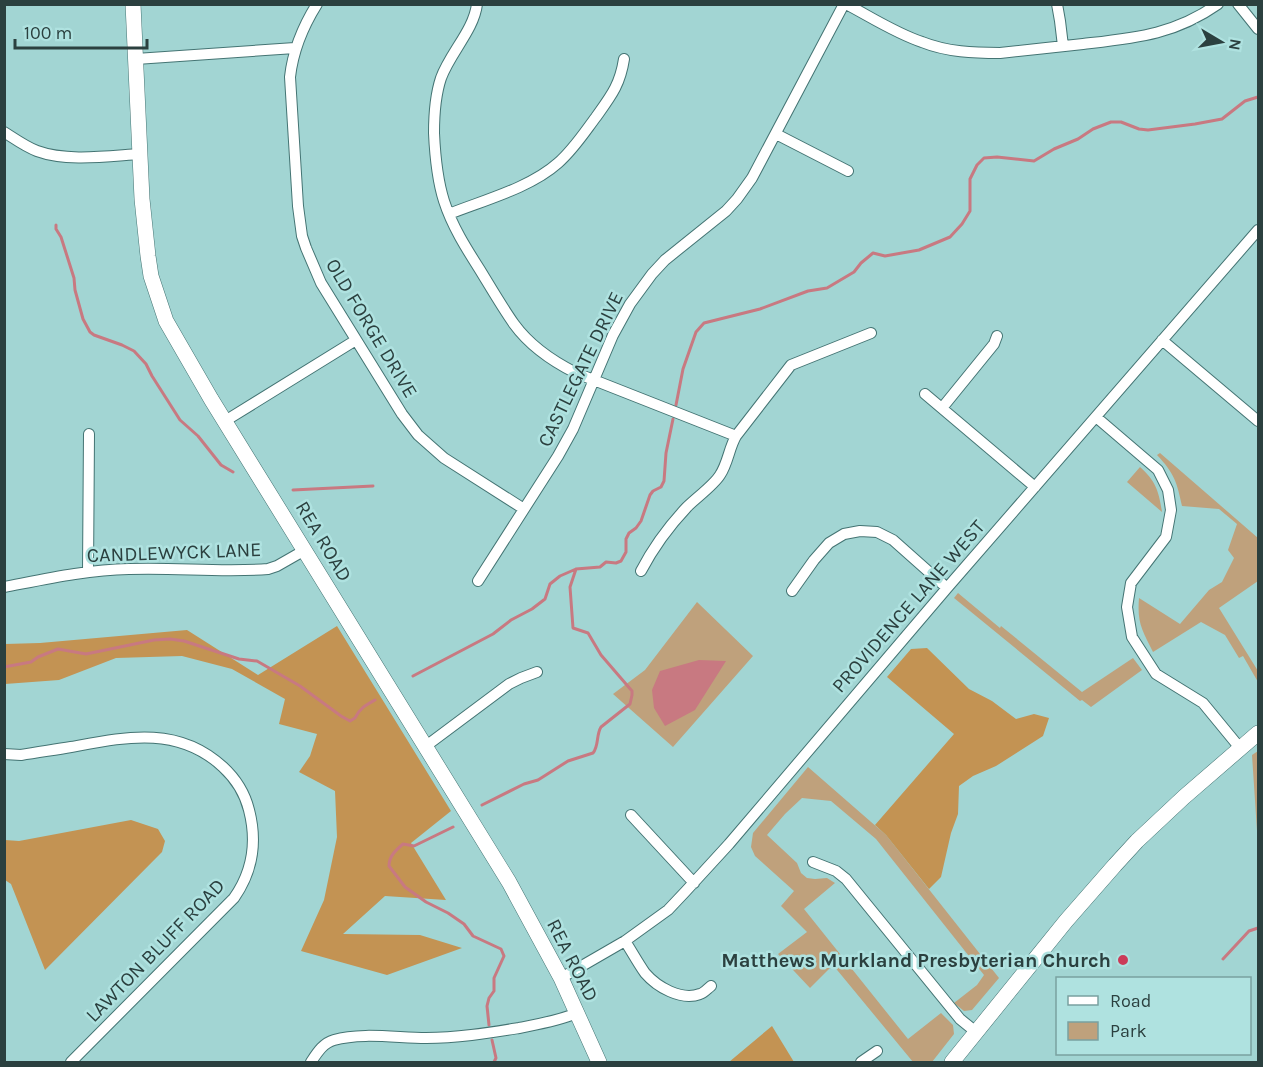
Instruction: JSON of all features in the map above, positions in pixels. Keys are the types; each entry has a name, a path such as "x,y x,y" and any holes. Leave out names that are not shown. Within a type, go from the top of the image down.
{"main road":[{"name":"REA ROAD","path":"133,4 142,199 147,256 161,310 171,331 225,421 242,438 305,550 509,882 561,978 599,1062"},
{"path":"952,1062 1066,921 1115,865 1150,828 1258,733"}],"street":[{"name":"OLD FORGE DRIVE","path":"317,4 295,48 290,77 302,236 321,283 402,414 427,444 464,472 524,509"},
{"path":"477,4 472,23 449,60 441,79 434,114 440,185 459,236 520,333 535,347 560,365 736,436"},
{"path":"845,4 922,43 951,50 980,53 1000,53 1132,39 1155,34 1191,21 1218,4"},
{"name":"CASTLEGATE DRIVE","path":"478,581 573,429 625,312 640,290 666,260 714,222 737,200 752,178 845,4"},
{"path":"1057,4 1063,46"},
{"path":"1238,4 1258,28"},
{"path":"136,59 295,48"},
{"path":"449,214 523,185 557,164 577,143 615,91 622,73 624,59"},
{"path":"4,132 32,149 52,156 140,154"},
{"path":"776,134 848,171"},
{"name":"PROVIDENCE LANE WEST","path":"561,978 625,941 668,909 694,883 1258,230"},
{"path":"641,571 651,553 685,509 718,478 736,436 791,365 871,333"},
{"path":"942,408 992,347 997,336"},
{"path":"225,421 357,340"},
{"path":"1162,340 1258,421"},
{"path":"925,394 1035,487"},
{"path":"1096,417 1158,470 1168,490 1171,510 1166,537 1131,583 1127,607 1132,638 1156,674 1203,703 1240,748"},
{"path":"88,572 89,434"},
{"path":"792,591 829,543 844,534 860,531 877,532 893,540 947,588"},
{"name":"CANDLEWYCK LANE","path":"4,587 88,572 131,569 268,569 305,550"},
{"path":"426,746 509,684 537,672"},
{"name":"LAWTON BLUFF ROAD","path":"4,754 21,755 137,736 174,741 204,752 228,771 242,792 252,820 254,835 252,855 242,885 234,898 71,1062"},
{"path":"631,815 694,883"},
{"path":"813,862 836,871 846,879 960,1018 976,1032"},
{"path":"625,941 646,974 658,985 686,996 701,994 711,986"},
{"path":"311,1062 321,1048 335,1040 364,1037 467,1036 553,1022 577,1013"},
{"path":"861,1062 877,1051"}],"green space":[{"path":"1160,453 1258,538 1258,581 1219,608 1258,671 1258,682 1243,656 1239,658 1225,635 1201,622 1153,652 1143,632 1139,614 1139,598 1180,624 1209,590 1222,582 1234,558 1228,550 1237,524 1219,509 1182,506 1174,478 1157,455"},
{"path":"1140,467 1156,487 1162,512 1127,482"},
{"path":"958,593 1082,692 1133,658 1142,670 1091,707 1082,700 1080,701 954,598"},
{"path":"697,602 753,656 673,747 613,694 645,670"},
{"path":"1258,751 1258,846 1252,755"},
{"path":"808,767 886,835 999,978 972,1010 964,1011 954,1003 977,985 984,975 876,839 831,801 802,798 767,835 797,863 801,873 807,878 827,878 835,883 804,909 908,1039 941,1013 953,1025 954,1034 932,1062 913,1062 833,965 810,988 778,954 807,932 781,906 794,891 755,856 751,847 753,833"}],"shaded area":[{"path":"337,626 451,811 411,843 446,900 385,896 343,934 420,935 462,948 387,975 301,951 324,900 337,837 335,791 299,772 310,756 317,734 279,724 285,699 232,669 182,656 116,658 59,680 5,684 5,644 187,630 258,675"},
{"path":"927,648 969,689 992,701 1016,719 1034,714 1049,718 1043,736 959,786 958,814 951,833 941,877 929,889 886,835 875,825 954,734 887,677 911,649"},
{"path":"699,660 726,661 695,710 665,726 654,708 652,690 660,671"},
{"path":"131,820 158,829 165,841 162,852 45,970 11,884 5,880 5,840 19,841"},
{"path":"772,1026 794,1062 729,1062"}],"waterway":[{"path":"676,405 683,369 696,332 704,323 760,309 808,291 827,288 854,272 873,253 885,256 919,250 950,237 970,211 970,179 977,165 984,158 1034,161 1093,129 1111,122 1121,122 1148,130 1195,124 1222,119 1245,101 1258,97"},
{"path":"56,225 74,278 83,319 90,332 134,351 146,364 180,420 198,436 221,465 233,472"},
{"path":"413,676 493,634 511,620 532,609 545,599 550,584 560,576 576,569 600,567 606,562 621,561 626,552 626,539 629,533 641,521 650,495 661,487 664,481 666,453 673,419"},
{"path":"293,490 373,486"},
{"path":"482,805 524,784 538,780 568,761 593,753 601,727 630,704 632,691 601,655 588,633 573,628 570,587 576,569"},
{"path":"4,667 31,662 58,649 86,654 154,640 170,639 184,641 239,659 257,661 300,686 350,721 375,700"},
{"path":"453,827 414,846 403,844 395,851 389,866 405,887 464,924 473,936 501,949 504,956 494,978 494,991 487,1006 489,1025"},
{"path":"1223,959 1249,931 1258,928"},
{"path":"492,1040 496,1058 494,1062"}],"place":[{"name":"Matthews Murkland Presbyterian Church","path":"1123,960"}]}
